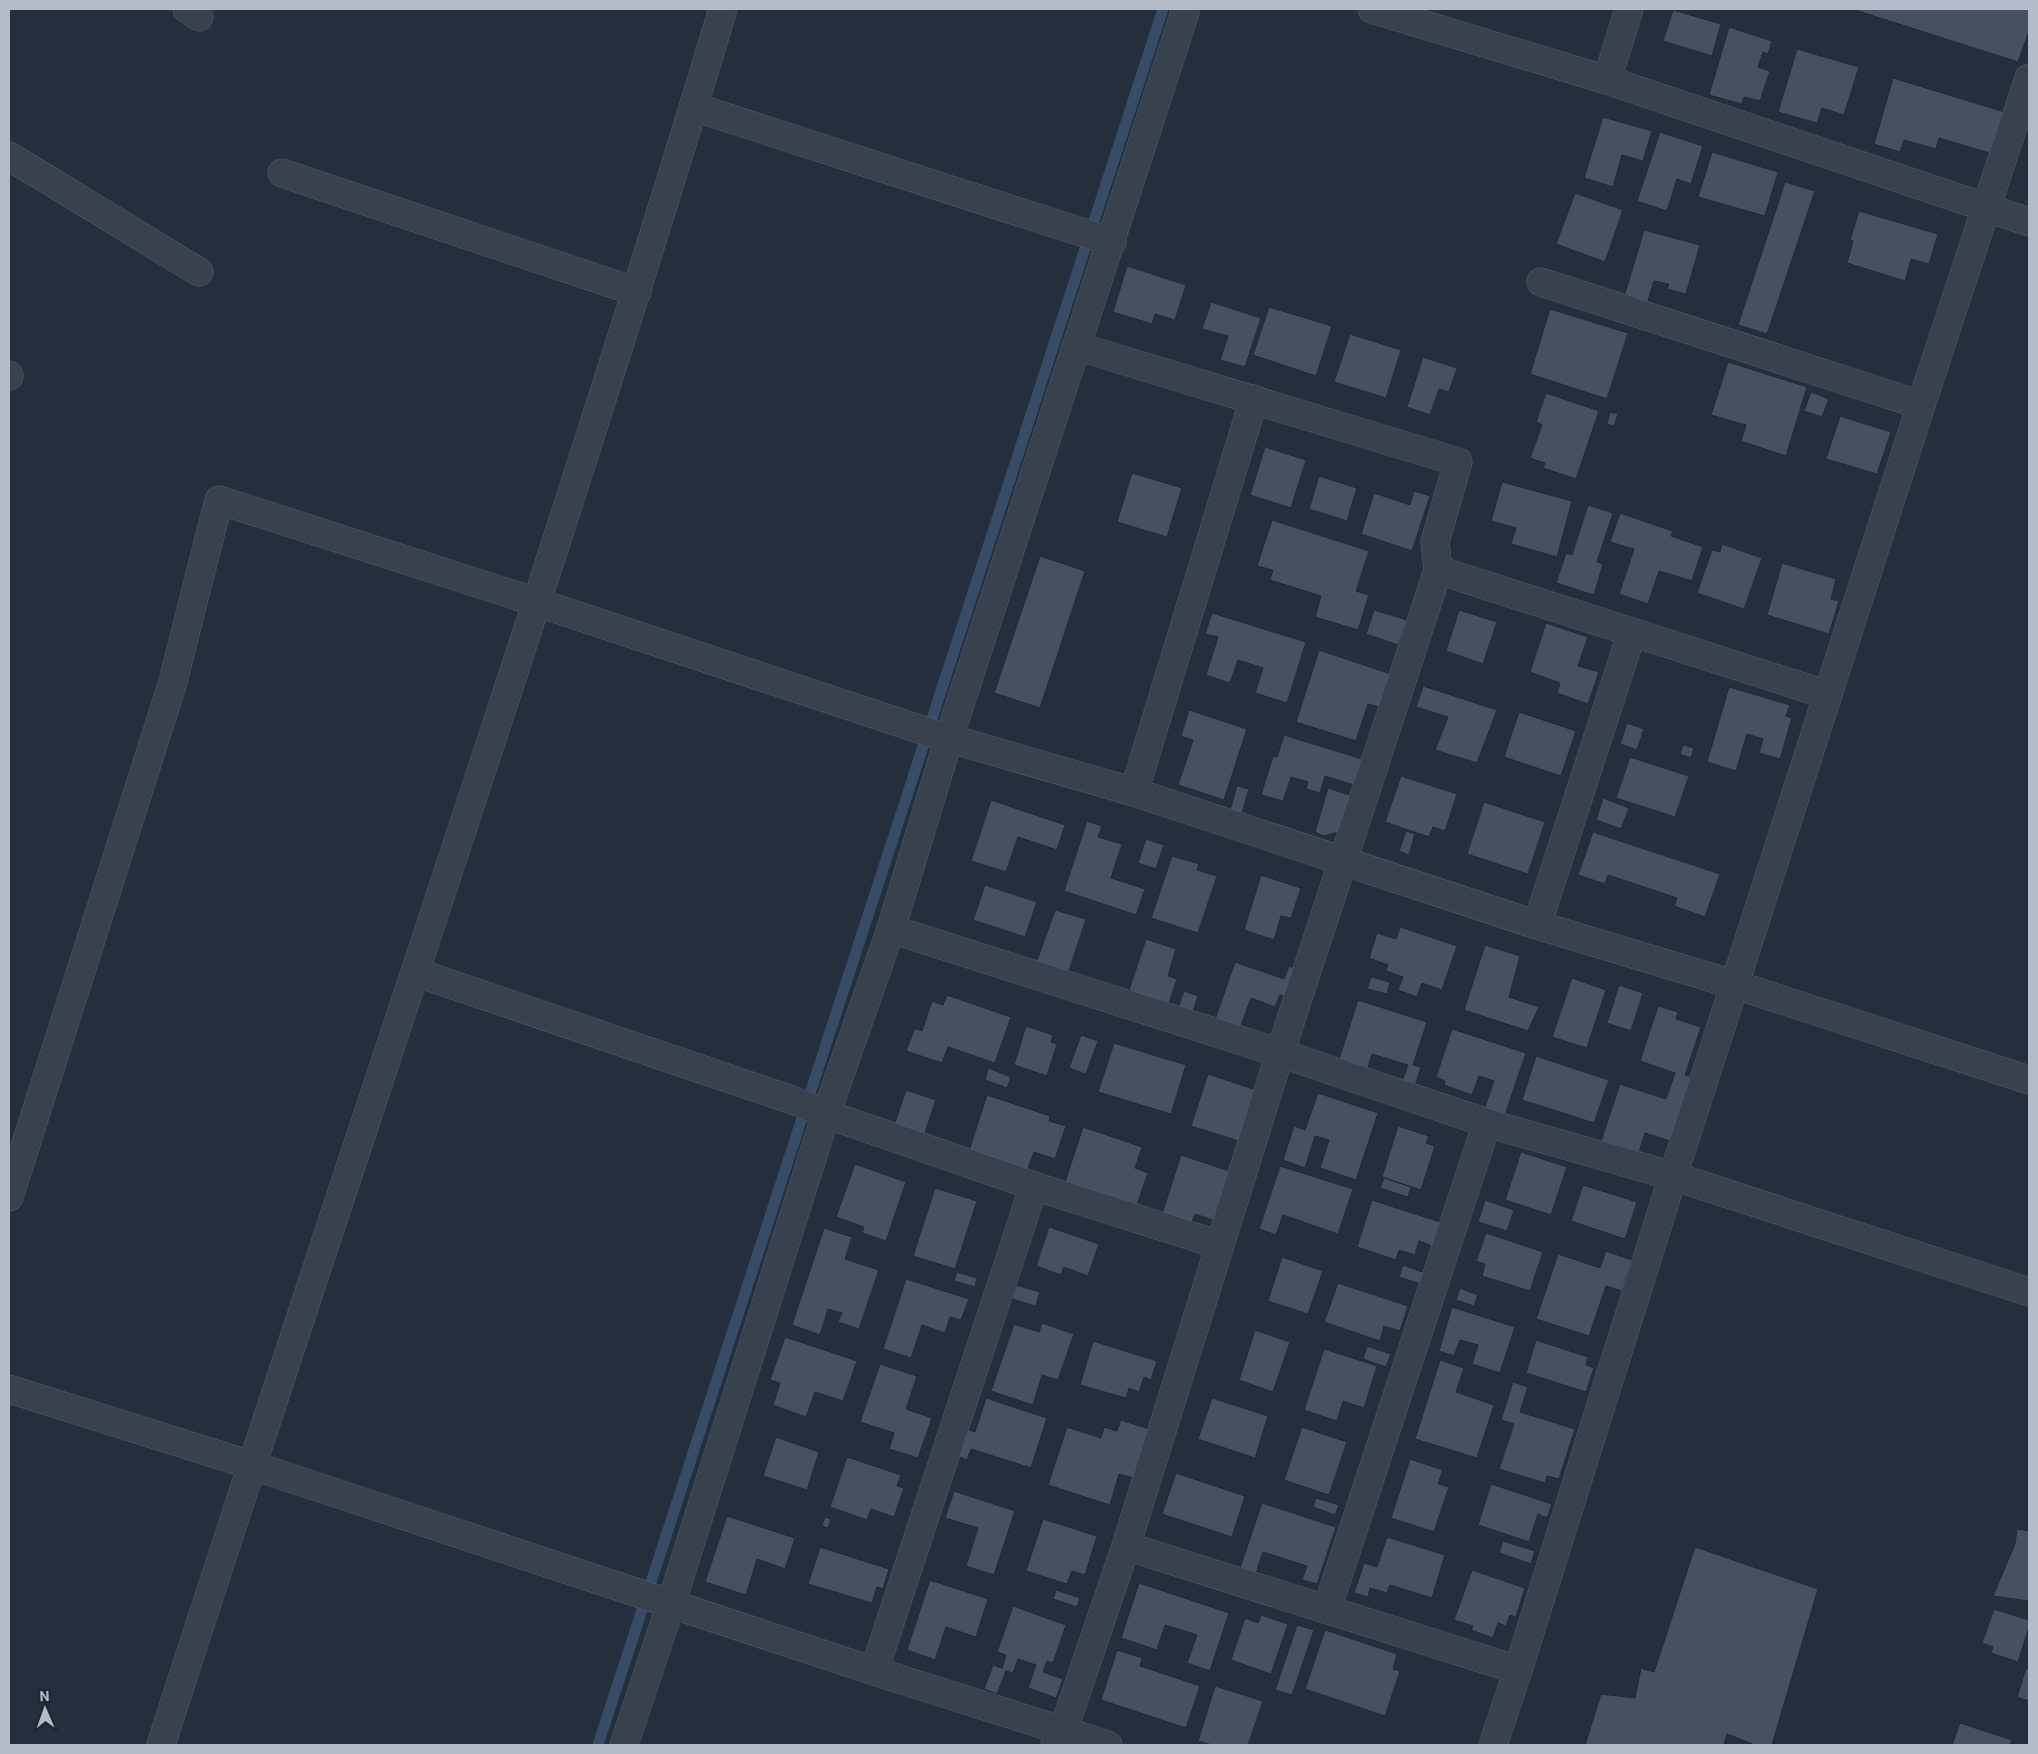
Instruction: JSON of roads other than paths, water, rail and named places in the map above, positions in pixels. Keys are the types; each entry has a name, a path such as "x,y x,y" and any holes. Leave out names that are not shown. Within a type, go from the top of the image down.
{"street":[{"path":"161,1745 251,1465 415,972 637,292 694,108 721,9"},
{"path":"624,1745 654,1598 812,1108 891,929 934,734 1076,346 1096,237 1186,9"},
{"path":"1372,9 1607,80 2029,222"},
{"path":"1607,80 1629,9"},
{"path":"1493,1745 1673,1176 1921,405 2029,78"},
{"path":"694,108 1096,237"},
{"path":"9,156 199,272"},
{"path":"282,173 637,292"},
{"path":"1540,282 1921,405"},
{"path":"1059,1738 1126,1546 1280,1053 1438,570 1435,542 1458,462 1076,346"},
{"path":"1134,792 1254,399"},
{"path":"9,1197 172,685 220,500 934,734 1134,792 1538,925 1736,984 2029,1080"},
{"path":"1438,570 1828,695"},
{"path":"1538,925 1632,632"},
{"path":"891,929 1280,1053 1486,1123 1673,1176 2029,1292"},
{"path":"415,972 1034,1186 1220,1245"},
{"path":"1326,1609 1486,1123"},
{"path":"874,1671 1034,1186"},
{"path":"9,1388 251,1465 874,1671 1059,1738 1108,1745"},
{"path":"1126,1546 1518,1670"}],"waterway":[{"path":"598,1745 1163,9"}]}
